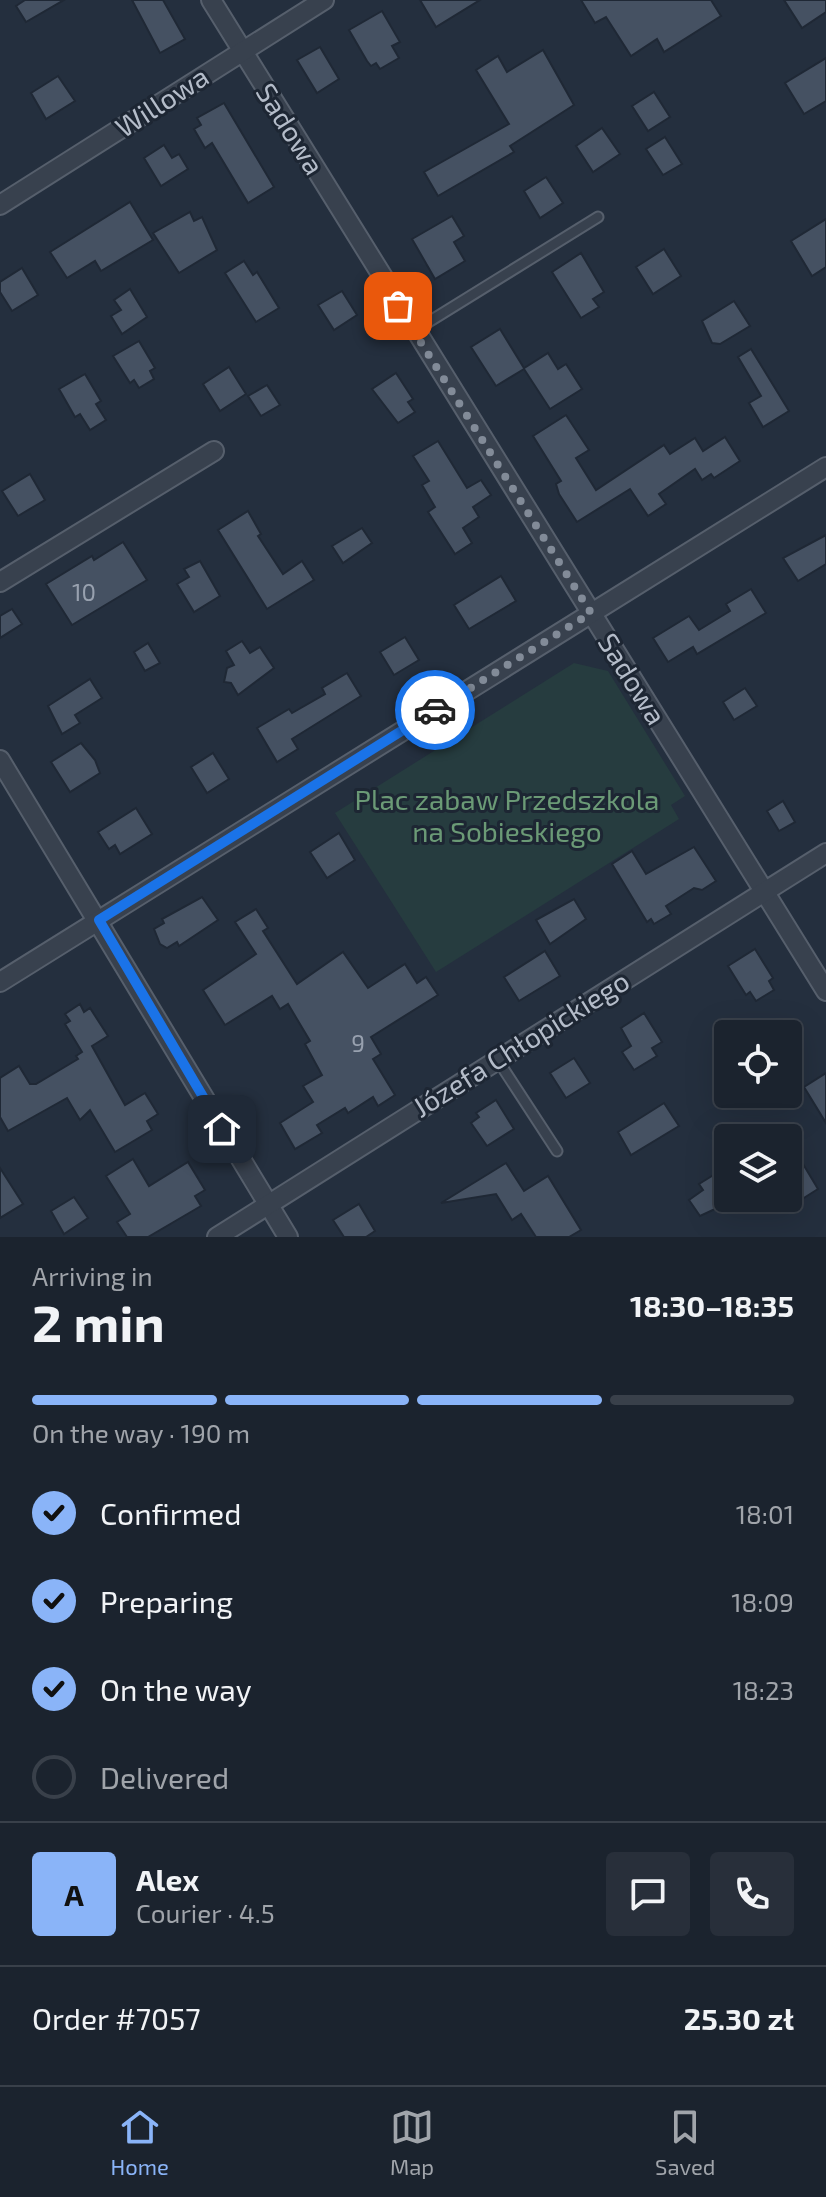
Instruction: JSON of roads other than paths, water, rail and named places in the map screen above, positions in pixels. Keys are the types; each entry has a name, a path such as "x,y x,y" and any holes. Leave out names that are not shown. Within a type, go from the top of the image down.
{"street":[{"name":"Sadowa","path":"211,0 826,991"},
{"name":"Willowa","path":"0,205 324,0"},
{"path":"0,582 214,451"},
{"path":"0,982 826,467"},
{"path":"0,760 288,1237"},
{"name":"Józefa Chłopickiego","path":"217,1237 826,853"}],"lane":[{"path":"414,331 598,217"},
{"path":"497,1059 557,1151"}],"park label":[{"name":"Plac zabaw Przedszkola na Sobieskiego","path":"507,816"}]}
